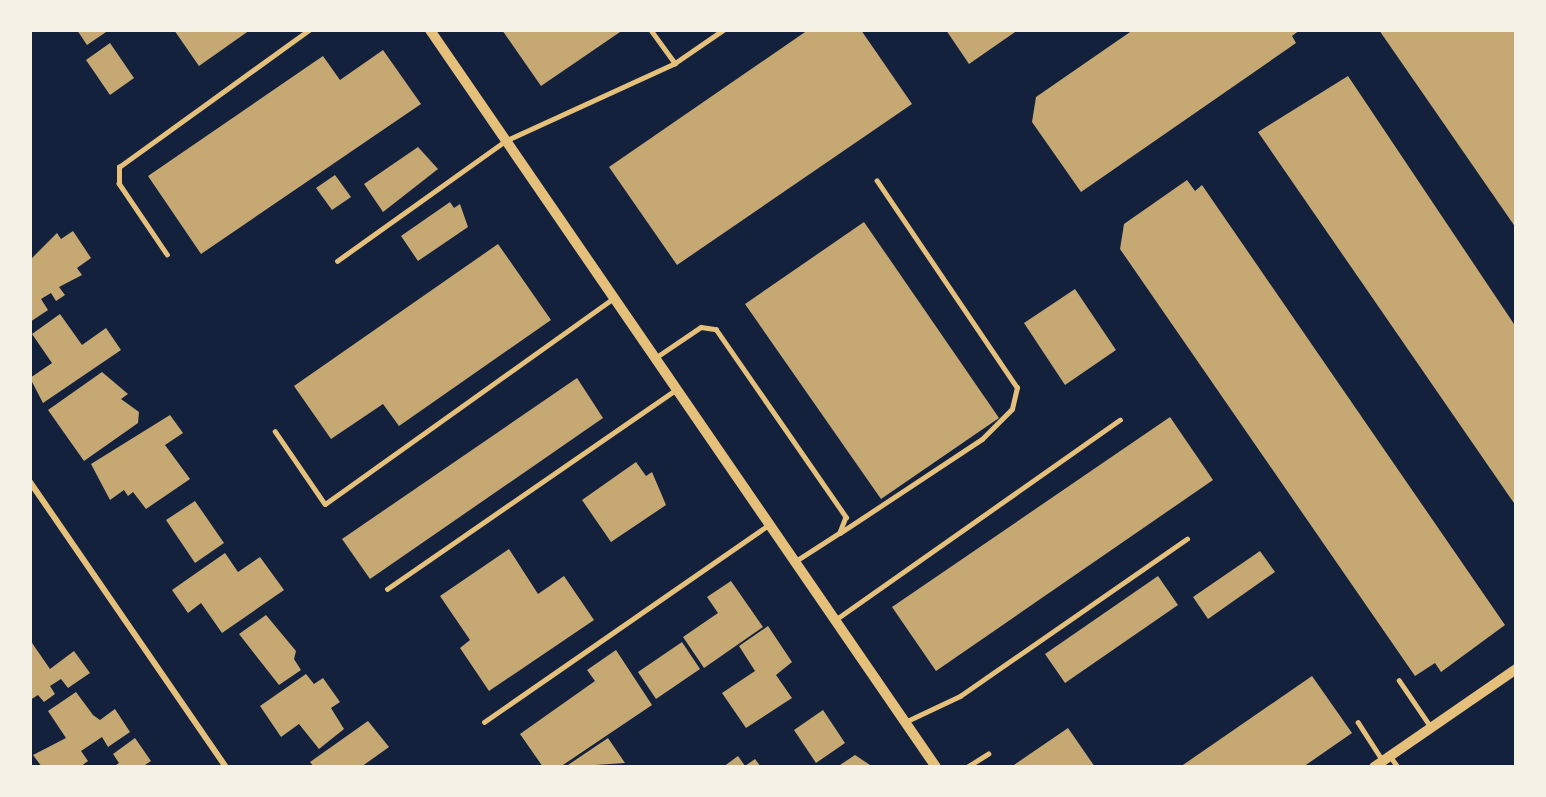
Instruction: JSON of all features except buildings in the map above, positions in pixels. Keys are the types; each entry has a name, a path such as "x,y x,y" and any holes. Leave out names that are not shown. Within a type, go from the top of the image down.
{"street":[{"path":"430,30 936,767"},
{"path":"30,482 226,767"},
{"path":"1383,761 1516,669"}],"lane":[{"path":"167,255 119,184 119,166 309,30"},
{"path":"651,30 675,63"},
{"path":"337,261 505,141 675,63 723,30"},
{"path":"795,562 982,439 1012,409 1017,388 877,181"},
{"path":"275,431 326,504 614,298"},
{"path":"655,358 701,327 716,329 846,517 840,533"},
{"path":"387,589 677,389"},
{"path":"835,620 1120,420"},
{"path":"484,722 769,524"},
{"path":"905,722 960,696 1186,538"},
{"path":"1399,680 1431,728"},
{"path":"1358,722 1383,761 1398,767"},
{"path":"967,767 988,754"}]}
